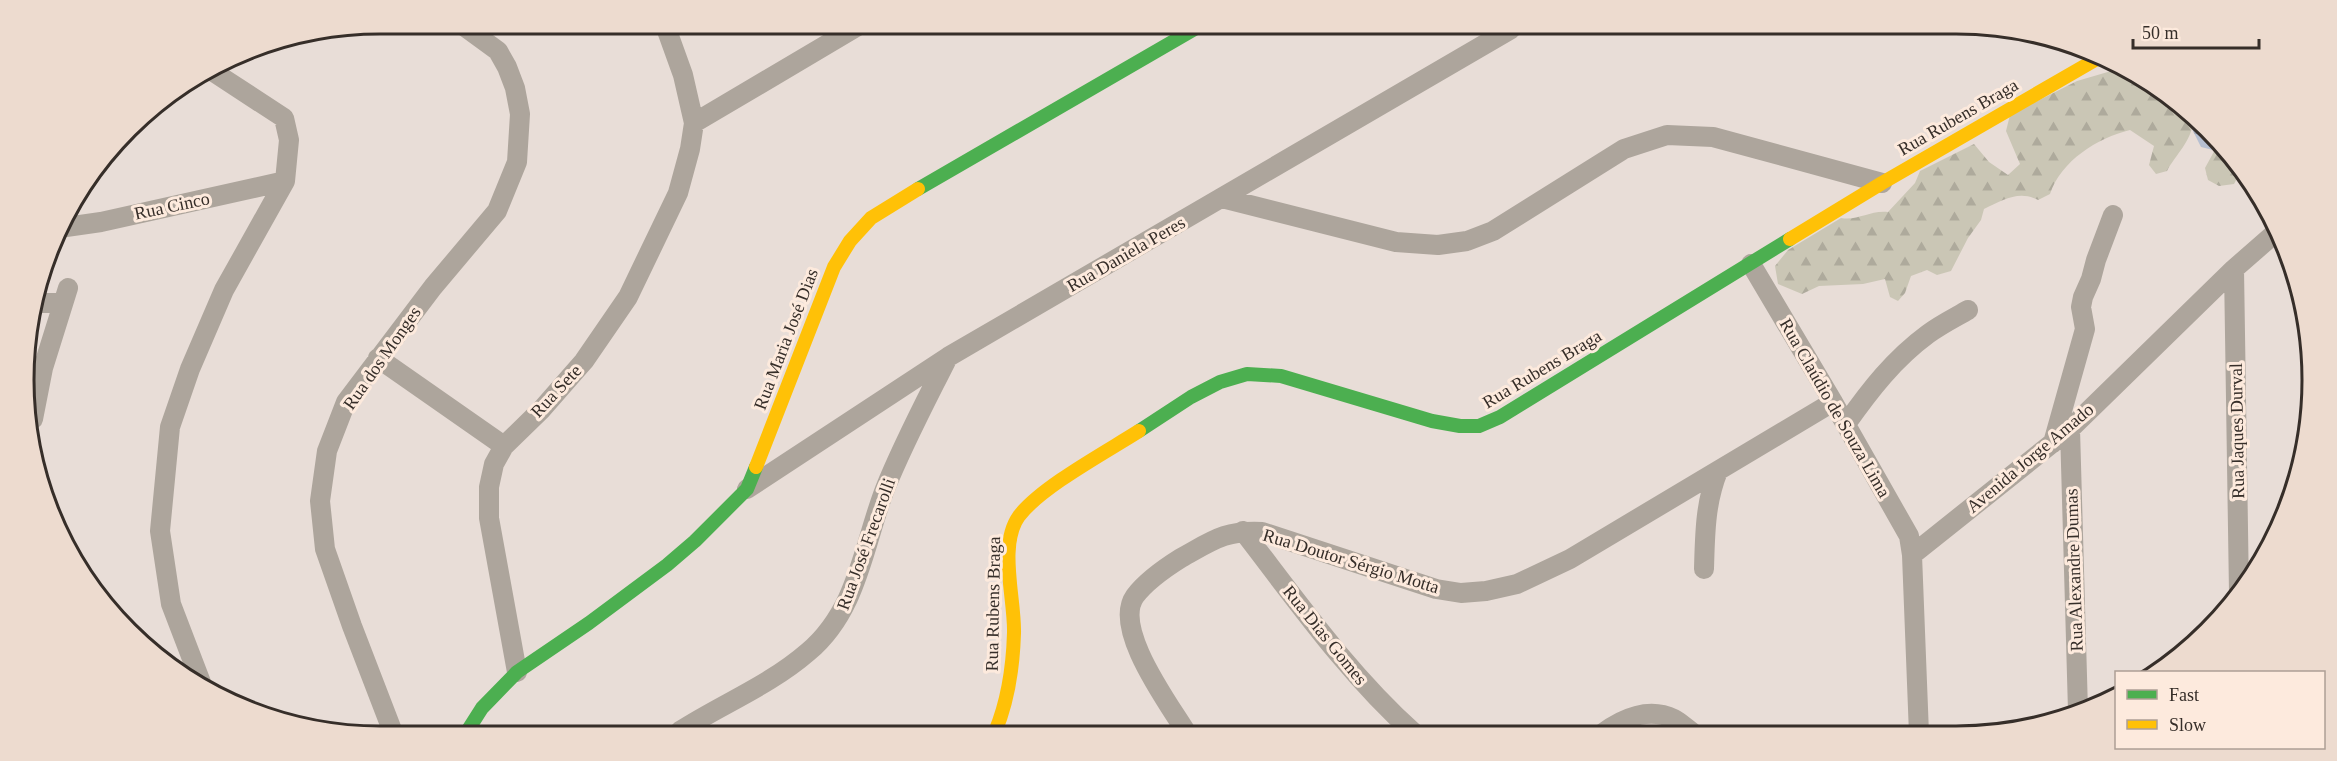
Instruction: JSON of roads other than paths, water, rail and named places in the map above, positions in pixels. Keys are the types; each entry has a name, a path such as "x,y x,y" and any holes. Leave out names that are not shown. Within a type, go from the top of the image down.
{"street":[{"name":"Rua dos Monges","path":"390,726 352,626 326,549 320,501 327,451 346,402 433,287 497,211 517,162 520,114 515,88 498,51 475,34"},
{"path":"668,34 683,75 694,123 842,34"},
{"name":"Rua Maria José Dias","path":"471,726 482,708 517,672 589,623 666,565 695,541 747,489 834,267 850,241 871,218 1186,34"},
{"name":"Rua Daniela Peres","path":"747,489 948,357 1502,34"},
{"name":"Rua Rubens Braga","path":"998,726 1011,673 1014,632 1009,547 1011,531 1020,515 1050,488 1191,397 1220,382 1246,374 1281,376 1432,421 1460,426 1479,426 1500,417 1882,183 2091,62"},
{"path":"198,674 171,604 160,531 170,427 190,369 224,290 285,181 289,140 284,118 218,75"},
{"name":"Rua Sete","path":"517,672 489,518 489,487 494,464 504,446 542,409 584,361 628,297 678,193 690,149 694,123"},
{"path":"1222,198 1396,242 1438,245 1467,241 1493,231 1624,149 1667,135 1713,137 1882,183"},
{"name":"Rua Cinco","path":"70,226 101,222 285,181"},
{"path":"2053,442 2085,329 2081,307 2083,297 2114,215"},
{"name":"Avenida Jorge Amado","path":"1912,555 2070,429 2234,269 2271,237"},
{"name":"Rua Claúdio de Souza Lima","path":"1751,264 1909,536 1912,555"},
{"name":"Rua Jaques Durval","path":"2234,269 2239,580"},
{"path":"35,407 43,368 65,295 44,301"},
{"path":"1846,424 1869,391 1897,360 1929,333 1968,310"},
{"name":"Rua José Frecarolli","path":"698,724 777,675 809,652 837,621 852,593 884,491 948,357"},
{"path":"378,358 504,446"},
{"name":"Rua Doutor Sérgio Motta","path":"1182,726 1151,676 1131,632 1129,615 1134,597 1162,570 1227,534 1243,531 1262,532 1436,590 1461,593 1486,591 1517,584 1570,559 1833,402"},
{"name":"Rua Alexandre Dumas","path":"2070,429 2078,704"},
{"path":"1704,569 1707,509 1718,471"},
{"name":"Rua Dias Gomes","path":"1243,531 1346,665 1380,702 1406,726"},
{"path":"1912,555 1919,726"},
{"path":"1612,726 1636,715 1655,713 1674,719 1684,726"}],"water":[{"path":"2192,127 2214,149 2201,147"}]}
